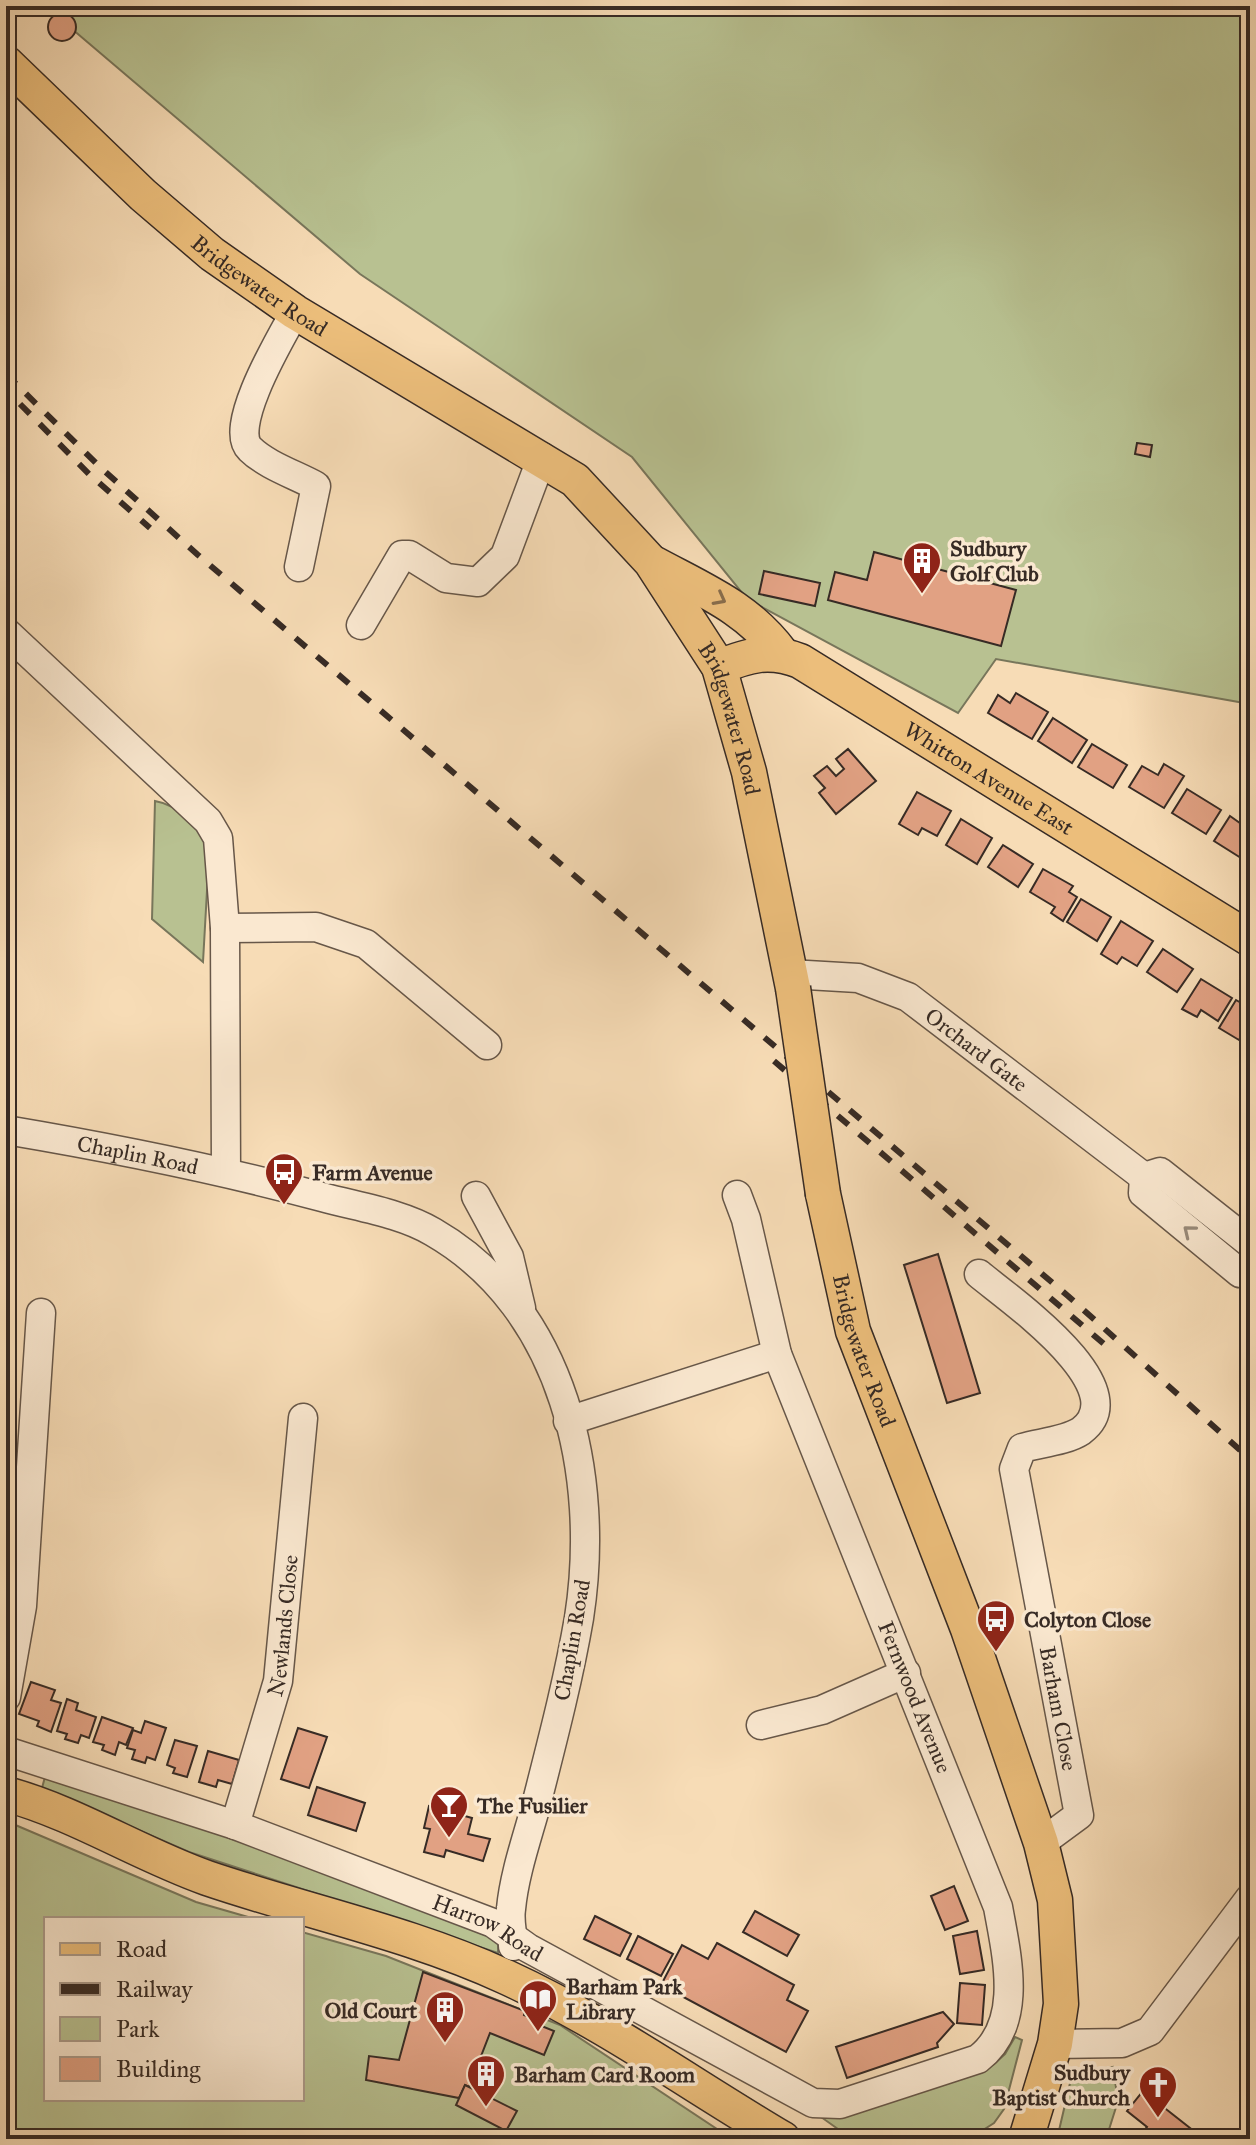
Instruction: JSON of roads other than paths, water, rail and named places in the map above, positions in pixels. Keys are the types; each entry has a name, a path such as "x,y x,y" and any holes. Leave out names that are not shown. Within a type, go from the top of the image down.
{"main road":[{"name":"Bridgewater Road","path":"6,63 143,195 212,254 295,312 542,457 575,480 651,562 719,667 749,772 791,981 823,1194 853,1331 968,1629 1041,1843 1055,1900 1061,2004 1055,2044 1026,2139"},
{"name":"Bridgewater Road","path":"651,562 741,610 762,627 782,654"},
{"path":"719,667 756,653 782,654"},
{"name":"Whitton Avenue East","path":"782,654 800,661 1250,939"},
{"name":"Harrow Road","path":"6,1794 205,1877 407,1939 506,1977 639,2047 783,2139"}],"street":[{"path":"295,312 261,376 243,438 250,449 316,486 299,567"},
{"path":"361,625 402,555 409,555 446,578 478,582 505,556 542,457"},
{"path":"6,632 208,821 218,838 225,928 226,1172"},
{"path":"225,928 316,927 366,944 487,1045"},
{"name":"Orchard Gate","path":"791,981 858,978 908,997 1144,1177"},
{"name":"Chaplin Road","path":"6,1130 226,1172 403,1219 432,1231 476,1262 521,1309 545,1350 568,1421 583,1479 587,1551 578,1620 559,1714 513,1894 513,1936 506,1977"},
{"name":"Orchard Gate","path":"1144,1177 1160,1172 1250,1243"},
{"name":"Orchard Gate","path":"1144,1177 1143,1193 1240,1273 1250,1270"},
{"name":"Fernwood Avenue","path":"737,1195 746,1219 777,1354 998,1907 1009,1972 1003,2027 993,2048"},
{"name":"Chaplin Road","path":"476,1196 509,1257 521,1309"},
{"name":"Barham Close","path":"979,1274 1074,1355 1088,1377 1093,1400 1087,1424 1079,1433 1022,1448 1014,1469 1079,1815 1041,1843"},
{"path":"6,1697 22,1606 41,1313"},
{"path":"568,1421 777,1354"},
{"name":"Newlands Close","path":"235,1825 278,1681 303,1418"},
{"path":"761,1725 822,1710 906,1673"},
{"name":"Harrow Road","path":"6,1751 235,1825 493,1923 528,1948 813,2103 840,2104 919,2081 978,2059 993,2048"},
{"path":"1055,2044 1122,2043 1150,2031 1250,1898"}],"railway":[{"path":"6,374 100,467 198,555 1068,1296 1250,1459"},
{"path":"20,404 89,474 150,528"},
{"path":"774,1061 1111,1350"}],"place":[{"name":"Sudbury Golf Club","path":"922,595"},
{"name":"Farm Avenue","path":"284,1206"},
{"name":"Colyton Close","path":"996,1653"},
{"name":"The Fusilier","path":"449,1839"},
{"name":"Barham Park Library","path":"538,2033"},
{"name":"Old Court","path":"445,2044"},
{"name":"Barham Card Room","path":"486,2108"},
{"name":"Sudbury Baptist Church","path":"1158,2119"}]}
